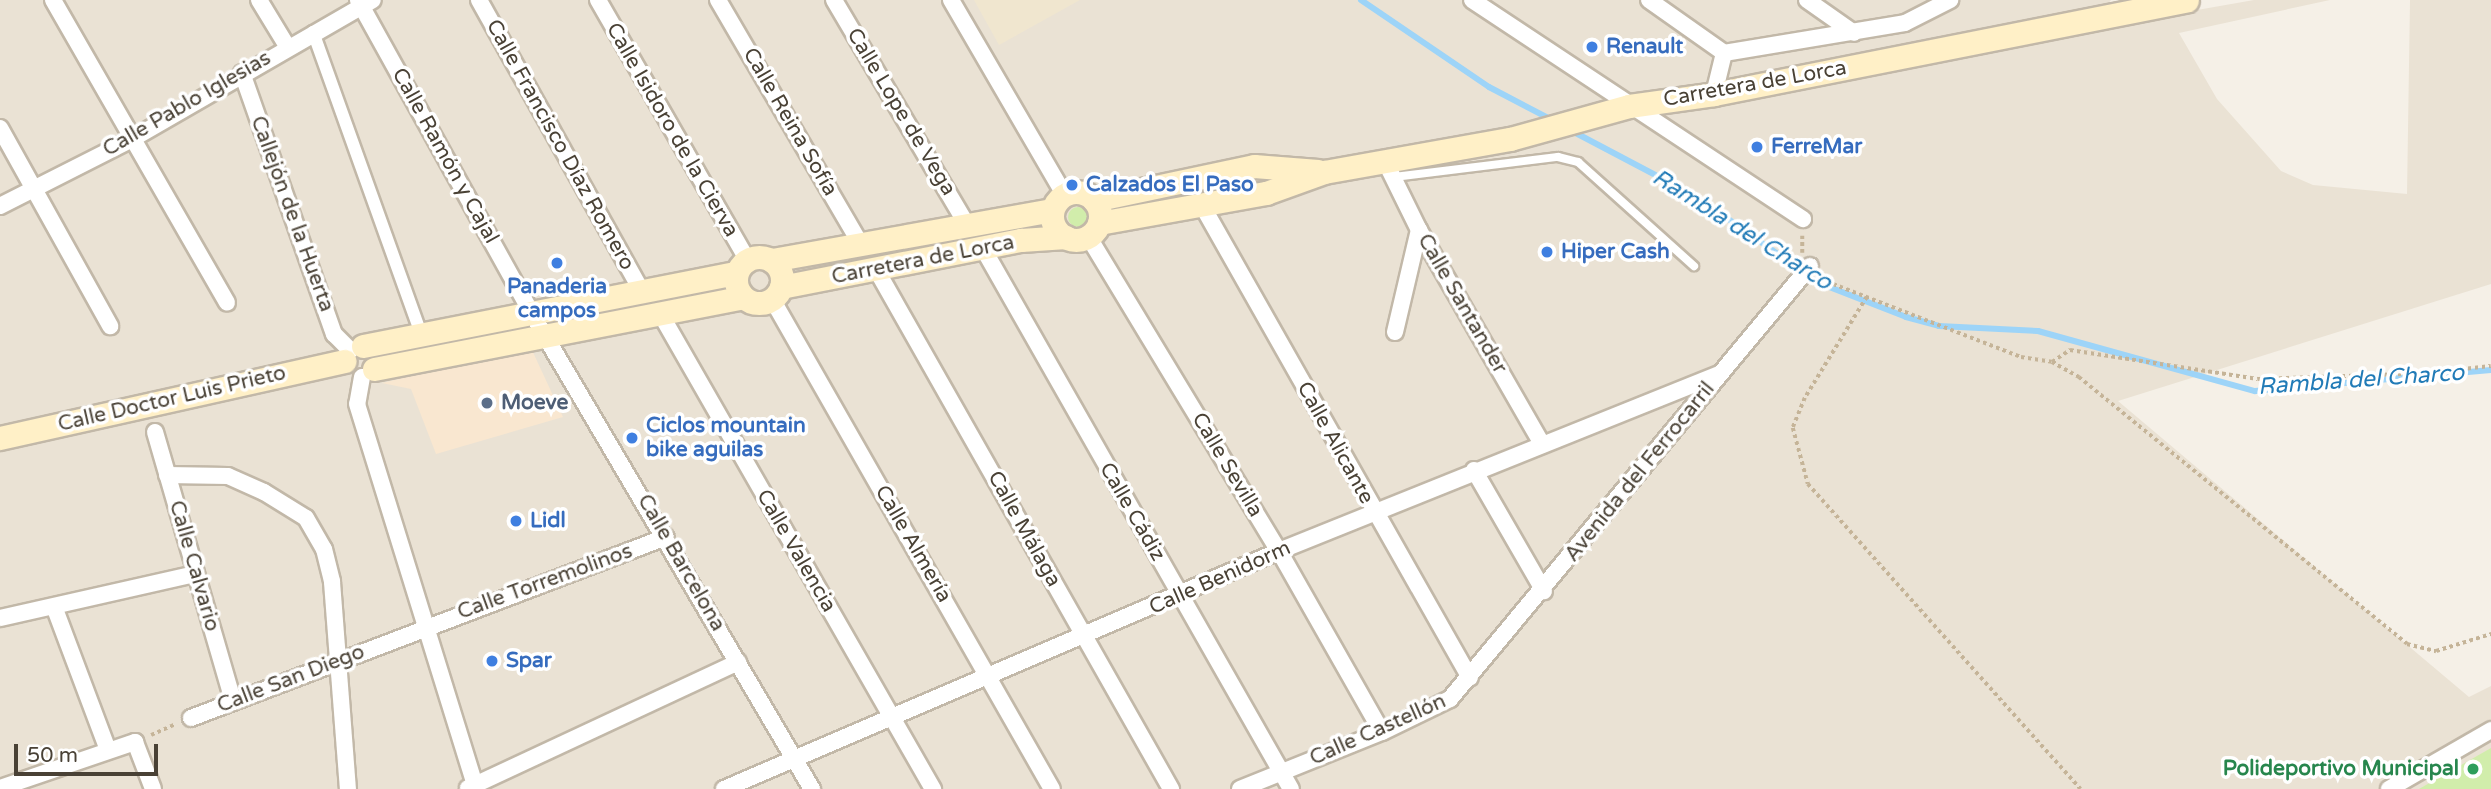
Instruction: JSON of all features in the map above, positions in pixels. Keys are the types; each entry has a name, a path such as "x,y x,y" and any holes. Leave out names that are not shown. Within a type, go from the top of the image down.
{"main road":[{"name":"Carretera de Lorca","path":"1094,200 1254,166 1324,172 1390,169 1622,108 1714,94 2187,0"},
{"name":"Carretera de Lorca","path":"359,360 549,337 743,297 760,303 776,293 876,269 984,250 1021,240 1084,232 1266,193 1324,172"},
{"path":"1083,192 1094,200 1084,232 1056,229 1058,202 1083,192"},
{"name":"Carretera de Lorca","path":"359,360 421,334 641,290 742,266 759,256 772,260 861,245 967,225 1058,202"},
{"path":"772,260 782,274 776,293"},
{"path":"742,266 737,288 743,297"},
{"name":"Calle Doctor Luis Prieto","path":"0,438 359,360"}],"street":[{"path":"53,0 227,302"},
{"path":"260,0 287,46"},
{"name":"Calle Francisco Díaz Romero","path":"479,0 641,290"},
{"name":"Calle Isidoro de la Cierva","path":"598,0 742,266"},
{"name":"Calle Reina Sofía","path":"718,0 861,245"},
{"name":"Calle Lope de Vega","path":"834,0 967,225"},
{"path":"951,0 1058,202"},
{"path":"1472,0 1622,108 1803,219"},
{"path":"1648,0 1724,53 1905,23 1950,0"},
{"path":"1807,0 1854,33"},
{"name":"Calle Pablo Iglesias","path":"0,206 132,139 364,2"},
{"name":"Calle Ramón y Cajal","path":"364,2 531,312"},
{"path":"313,32 421,334"},
{"path":"1714,94 1724,53"},
{"name":"Callejón de la Huerta","path":"242,73 334,334 359,360"},
{"path":"0,128 110,326"},
{"name":"Calle Santander","path":"1390,169 1419,230 1542,444"},
{"name":"Calle Alicante","path":"1203,207 1374,513 1470,678"},
{"path":"1395,332 1419,230"},
{"name":"Calle Sevilla","path":"1084,232 1279,551 1382,732"},
{"name":"Calle Cádiz","path":"984,250 1291,789"},
{"name":"Avenida del Ferrocarril","path":"1470,678 1810,266"},
{"name":"Calle Málaga","path":"876,269 1171,789"},
{"name":"Calle Almería","path":"776,293 1052,789"},
{"path":"531,312 549,337"},
{"name":"Calle Valencia","path":"660,313 933,789"},
{"name":"Calle Barcelona","path":"549,337 812,789"},
{"path":"359,360 357,404 472,788 738,662"},
{"name":"Calle Benidorm","path":"724,789 987,674 1180,596 1279,551 1474,470 1719,374"},
{"name":"Calle Calvario","path":"155,432 233,701"},
{"path":"1474,470 1545,590"},
{"path":"167,475 228,476 306,518 324,549 330,571 348,789"},
{"name":"Calle Torremolinos","path":"424,627 666,537"},
{"path":"0,618 55,609 196,574"},
{"path":"55,609 108,750"},
{"name":"Calle San Diego","path":"191,718 424,627"},
{"name":"Calle Castellón","path":"1240,789 1382,732 1450,699 1470,678"},
{"path":"2389,789 2491,730"},
{"path":"0,788 135,742 153,789"}],"lane":[{"path":"1390,169 1558,157 1578,162 1694,266"}],"path":[{"path":"1803,219 1802,255 1820,280 2021,357 2052,362 2079,377 2407,644 2436,651 2491,634"},
{"path":"1867,297 1805,398 1793,428 1808,484 2081,789"},
{"path":"2052,362 2070,350 2258,379 2426,373 2491,366"},
{"name":"Calle San Diego","path":"135,742 191,718"}],"shaded area":[{"path":"0,0 2111,0 2089,29 2254,0 2330,0 2179,33 2217,99 2281,171 2313,185 2407,194 2410,0 2491,0 2491,284 2118,401 2469,697 2491,686 2491,789 0,789"},
{"path":"974,0 1080,0 999,45"},
{"name":"Moeve","path":"531,348 563,417 436,454 411,389 382,383"}],"green space":[{"path":"1074,207 1082,207 1088,217 1082,227 1074,227 1068,221 1068,213"},
{"name":"Polideportivo Municipal","path":"2491,748 2491,789 2419,789"}],"waterway":[{"name":"Rambla del Charco","path":"1361,0 1489,87 1552,120"},
{"name":"Rambla del Charco","path":"1570,130 1697,197 1819,283 1906,317 1939,326 2038,331 2255,391 2491,370"}],"place":[{"name":"Renault","path":"1592,47"},
{"name":"FerreMar","path":"1757,147"},
{"name":"Calzados El Paso","path":"1072,185"},
{"name":"Hiper Cash","path":"1547,252"},
{"name":"Panaderia campos","path":"557,263"},
{"name":"Moeve","path":"487,403"},
{"name":"Ciclos mountain bike aguilas","path":"632,438"},
{"name":"Lidl","path":"516,521"},
{"name":"Spar","path":"492,661"},
{"name":"Polideportivo Municipal","path":"2473,769"}]}
